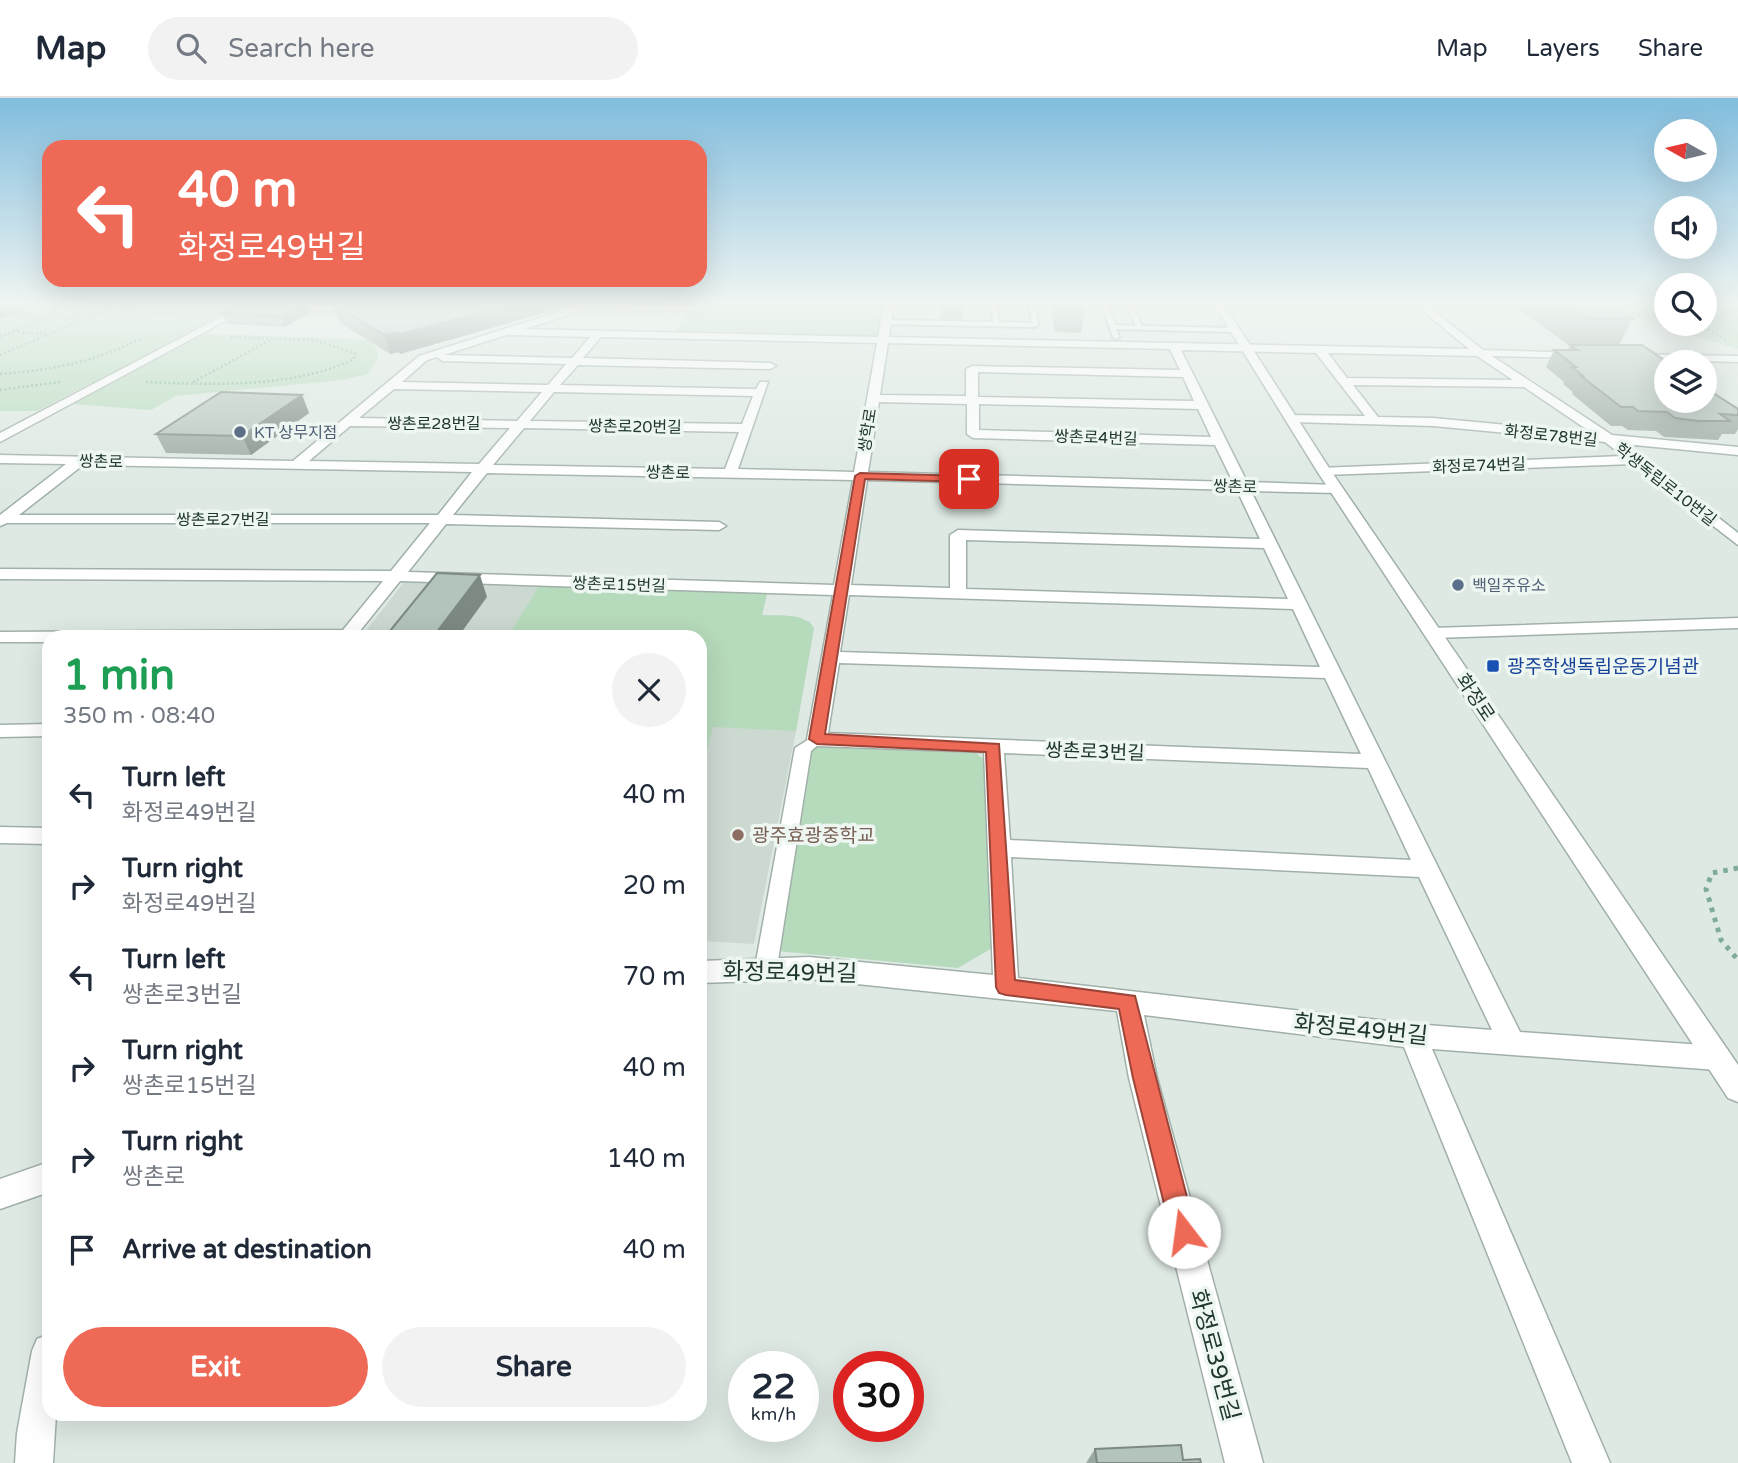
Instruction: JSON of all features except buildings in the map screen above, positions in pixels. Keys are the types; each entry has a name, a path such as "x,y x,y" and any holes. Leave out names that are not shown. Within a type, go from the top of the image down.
{"street":[{"path":"0,438 136,367"},
{"path":"296,465 412,367"},
{"name":"쌍촌로28번길","path":"484,467 570,367"},
{"path":"730,473 770,367"},
{"name":"쌍학로","path":"860,476 877,367"},
{"path":"1183,367 1512,1044"},
{"name":"화정로","path":"1258,367 1324,471 1738,1089"},
{"path":"1333,367 1374,420"},
{"name":"학생독립로10번길","path":"1498,367 1612,441 1738,540"},
{"path":"972,400 972,369 1187,374"},
{"path":"1344,381 1523,384"},
{"name":"쌍촌로28번길","path":"388,385 551,389"},
{"name":"쌍촌로20번길","path":"551,389 760,393"},
{"path":"872,398 1201,405"},
{"name":"쌍촌로4번길","path":"972,400 973,434 1219,440"},
{"name":"화정로78번길","path":"1291,418 1433,422 1734,453"},
{"name":"쌍촌로28번길","path":"345,422 524,423"},
{"name":"쌍촌로20번길","path":"524,423 747,428"},
{"name":"쌍촌로","path":"0,459 484,467 1336,489"},
{"name":"화정로74번길","path":"1324,471 1635,460"},
{"path":"1,520 79,461"},
{"path":"352,630 484,467"},
{"path":"766,967 803,748 817,739 860,476"},
{"name":"쌍촌로27번길","path":"1,520 443,519 719,526"},
{"path":"958,594 958,535 1268,544"},
{"path":"0,574 396,576"},
{"name":"쌍촌로15번길","path":"396,576 841,592"},
{"path":"841,592 1297,604"},
{"path":"1433,633 1738,623"},
{"path":"0,637 42,637"},
{"path":"832,657 1331,673"},
{"path":"0,732 42,730"},
{"name":"쌍촌로3번길","path":"817,739 1374,761"},
{"path":"994,747 1006,987"},
{"path":"0,835 42,836"},
{"path":"998,848 1427,869"},
{"name":"화정로49번길","path":"707,971 766,967 809,968 1006,987 1413,1035 1717,1058"},
{"name":"화정로39번길","path":"1128,1002 1143,1078 1244,1463"},
{"path":"1413,1035 1591,1463"},
{"path":"0,1194 42,1179"},
{"path":"34,1463 35,1433 42,1392"}],"path":[{"path":"0,374 64,367"},
{"path":"190,384 222,367"},
{"path":"0,390 111,380 190,384 326,371 336,367"},
{"path":"1738,867 1712,873 1706,889 1721,940 1738,960"}],"shaded area":[{"name":"광주효광중학교","path":"404,582 767,594 762,615 809,621 814,628 754,944 707,941 707,630 366,630"}],"green space":[{"path":"0,367 373,367 368,374 343,380 176,396 151,410 72,404 108,385 91,383 37,411 0,411"},
{"path":"539,586 767,594 762,615 798,617 814,628 796,731 713,727 707,750 707,630 512,630"},
{"path":"813,747 976,753 987,762 992,948 958,968 777,951 809,753"}],"place":[{"name":"KT 상무지점","path":"240,432"},
{"name":"백일주유소","path":"1458,585"},
{"name":"광주학생독립운동기념관","path":"1493,666"},
{"name":"광주효광중학교","path":"738,835"}],"route":[{"path":"969,479 860,476 817,739 994,747 1006,987 1128,1002 1143,1078 1184,1232"}]}
